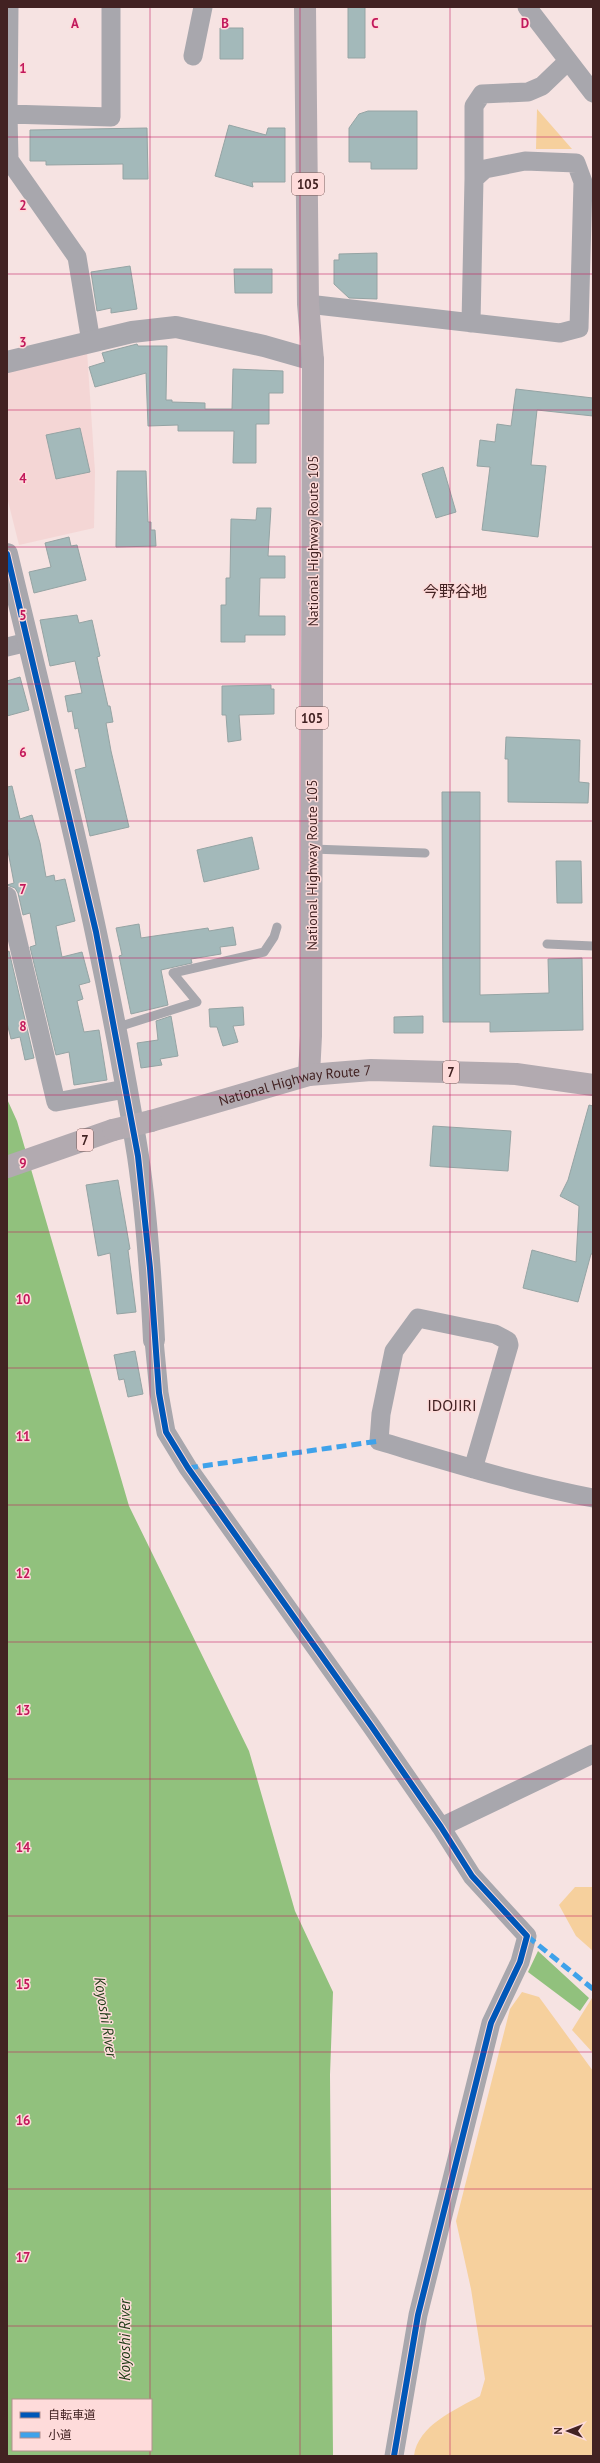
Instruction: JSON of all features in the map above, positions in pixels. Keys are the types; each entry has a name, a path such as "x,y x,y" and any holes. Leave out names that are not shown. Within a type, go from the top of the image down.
{"highway":[{"name":"National Highway Route 105","path":"305,7 308,304 313,360 312,849 309,1075"},
{"name":"National Highway Route 7","path":"7,1167 114,1130 151,1121 309,1075 370,1070 516,1074 593,1085"}],"street":[{"path":"9,7 9,160 77,257 91,342"},
{"path":"8,114 112,117 111,7"},
{"path":"193,56 203,7"},
{"path":"527,7 567,62 593,93"},
{"path":"472,323 474,106 482,94 528,92 542,86 567,62"},
{"path":"308,304 560,333 579,328 583,182 576,163 525,161 485,169 474,179"},
{"path":"7,362 132,332 176,327 264,346 313,360"},
{"path":"7,554 96,932 114,1028 139,1171 150,1268 154,1340 166,1432 208,1497 442,1827 472,1876 528,1936 520,1962 490,2030 418,2315 394,2456"},
{"path":"7,647 28,642"},
{"path":"7,896 56,1102 125,1089"},
{"path":"473,1469 509,1345 508,1341 495,1334 418,1318 394,1350 381,1414 379,1441 473,1469 534,1487 593,1498"},
{"path":"442,1827 593,1754"}],"lane":[{"path":"312,849 425,853"},
{"path":"114,1028 197,1002 173,973 264,952 274,937 277,926"},
{"path":"547,944 593,946"}],"shaded area":[{"path":"537,109 572,149 536,149"},
{"path":"87,351 95,472 94,528 19,545 7,497 7,372"},
{"path":"575,1887 593,1887 593,1951 576,1936 559,1905"},
{"path":"522,1992 539,1997 593,2071 593,2456 414,2456 417,2445 422,2436 430,2427 449,2413 480,2396 485,2379 471,2289 456,2221 510,2009"},
{"path":"593,1998 593,2053 572,2030"}],"water":[{"name":"Koyoshi River","path":"7,1099 17,1121 129,1506 249,1751 295,1911 333,1992 330,2075 333,2456 7,2456"},
{"path":"538,1951 589,1998 580,2011 528,1972"}],"building":[{"path":"348,7 365,7 365,58 348,58"},
{"path":"220,28 243,28 243,59 220,59"},
{"path":"368,111 417,111 417,169 371,169 371,162 349,162 349,128 359,114"},
{"path":"229,125 266,135 268,128 285,128 285,182 252,182 253,187 215,176"},
{"path":"147,128 148,179 123,179 123,164 46,165 46,161 30,161 30,130"},
{"path":"377,253 377,299 349,298 334,284 334,260 339,260 339,254"},
{"path":"130,266 137,309 111,313 111,308 97,311 91,272"},
{"path":"234,269 272,269 272,293 235,293"},
{"path":"137,344 138,346 167,346 166,400 172,400 172,402 205,403 205,409 232,409 233,369 283,371 283,393 269,393 269,424 256,424 256,463 233,463 234,431 178,431 178,425 148,426 146,373 95,387 89,367 105,362 102,353"},
{"path":"516,389 593,398 593,416 537,410 531,465 546,466 538,537 482,530 490,467 477,466 480,440 495,442 497,424 511,426"},
{"path":"80,428 90,472 56,479 46,435"},
{"path":"443,467 456,512 436,518 422,474"},
{"path":"117,471 146,471 148,522 151,522 151,530 155,530 156,546 116,547"},
{"path":"257,508 271,508 268,556 285,556 285,578 260,578 259,616 285,616 285,635 245,635 245,642 221,642 221,605 226,605 226,578 230,578 231,519 256,520"},
{"path":"69,537 71,546 77,545 86,580 34,593 29,572 51,567 45,543"},
{"path":"77,615 79,623 92,620 100,656 97,657 113,722 106,723 111,751 129,827 90,836 75,770 86,767 78,728 75,729 72,711 68,712 65,696 82,693 75,661 50,666 40,620"},
{"path":"20,677 29,710 7,716 7,681"},
{"path":"271,685 271,689 274,689 274,714 239,715 241,740 228,742 226,715 222,715 222,686"},
{"path":"506,737 580,740 579,782 589,783 588,803 508,802 508,759 505,759"},
{"path":"12,786 20,819 32,815 40,843 46,877 54,875 55,881 65,879 75,921 56,926 62,957 82,952 90,982 79,985 83,999 77,1001 84,1032 99,1030 107,1080 74,1085 69,1052 56,1055 30,947 36,945 30,913 23,915 18,893 15,888 7,885 14,883 7,846 7,787"},
{"path":"442,792 480,792 480,995 549,993 548,959 582,958 583,1030 490,1032 490,1022 443,1022"},
{"path":"252,837 259,869 204,882 197,850"},
{"path":"556,861 581,861 582,903 557,903"},
{"path":"139,924 141,938 208,928 209,931 233,927 236,945 220,947 221,954 191,959 192,963 161,970 168,1005 131,1014 119,956 122,955 116,928"},
{"path":"9,951 34,1058 25,1060 20,1037 11,1039 7,1023 7,952"},
{"path":"243,1007 244,1025 233,1026 238,1042 223,1046 217,1027 210,1027 209,1009"},
{"path":"171,1016 178,1056 160,1059 162,1065 141,1068 137,1043 158,1040 156,1021"},
{"path":"423,1016 423,1033 394,1033 394,1017"},
{"path":"589,1105 593,1106 593,1254 591,1254 578,1302 523,1288 532,1250 576,1262 579,1206 560,1196 568,1180"},
{"path":"433,1126 511,1131 508,1171 430,1166"},
{"path":"118,1180 130,1249 128,1250 136,1312 117,1314 110,1253 98,1256 86,1185"},
{"path":"135,1351 143,1394 128,1397 124,1379 119,1380 114,1355"}],"marked path":[{"path":"188,1468 379,1441"},
{"path":"527,1936 593,1989"}],"cycle path":[{"path":"7,554 96,932 138,1156 150,1268 159,1393 166,1432 188,1468 372,1727 441,1827 472,1876 527,1936 520,1962 491,2023 418,2315 394,2456"}],"district":[{"name":"今野谷地","path":"455,591"},
{"name":"IDOJIRI","path":"452,1405"}]}
